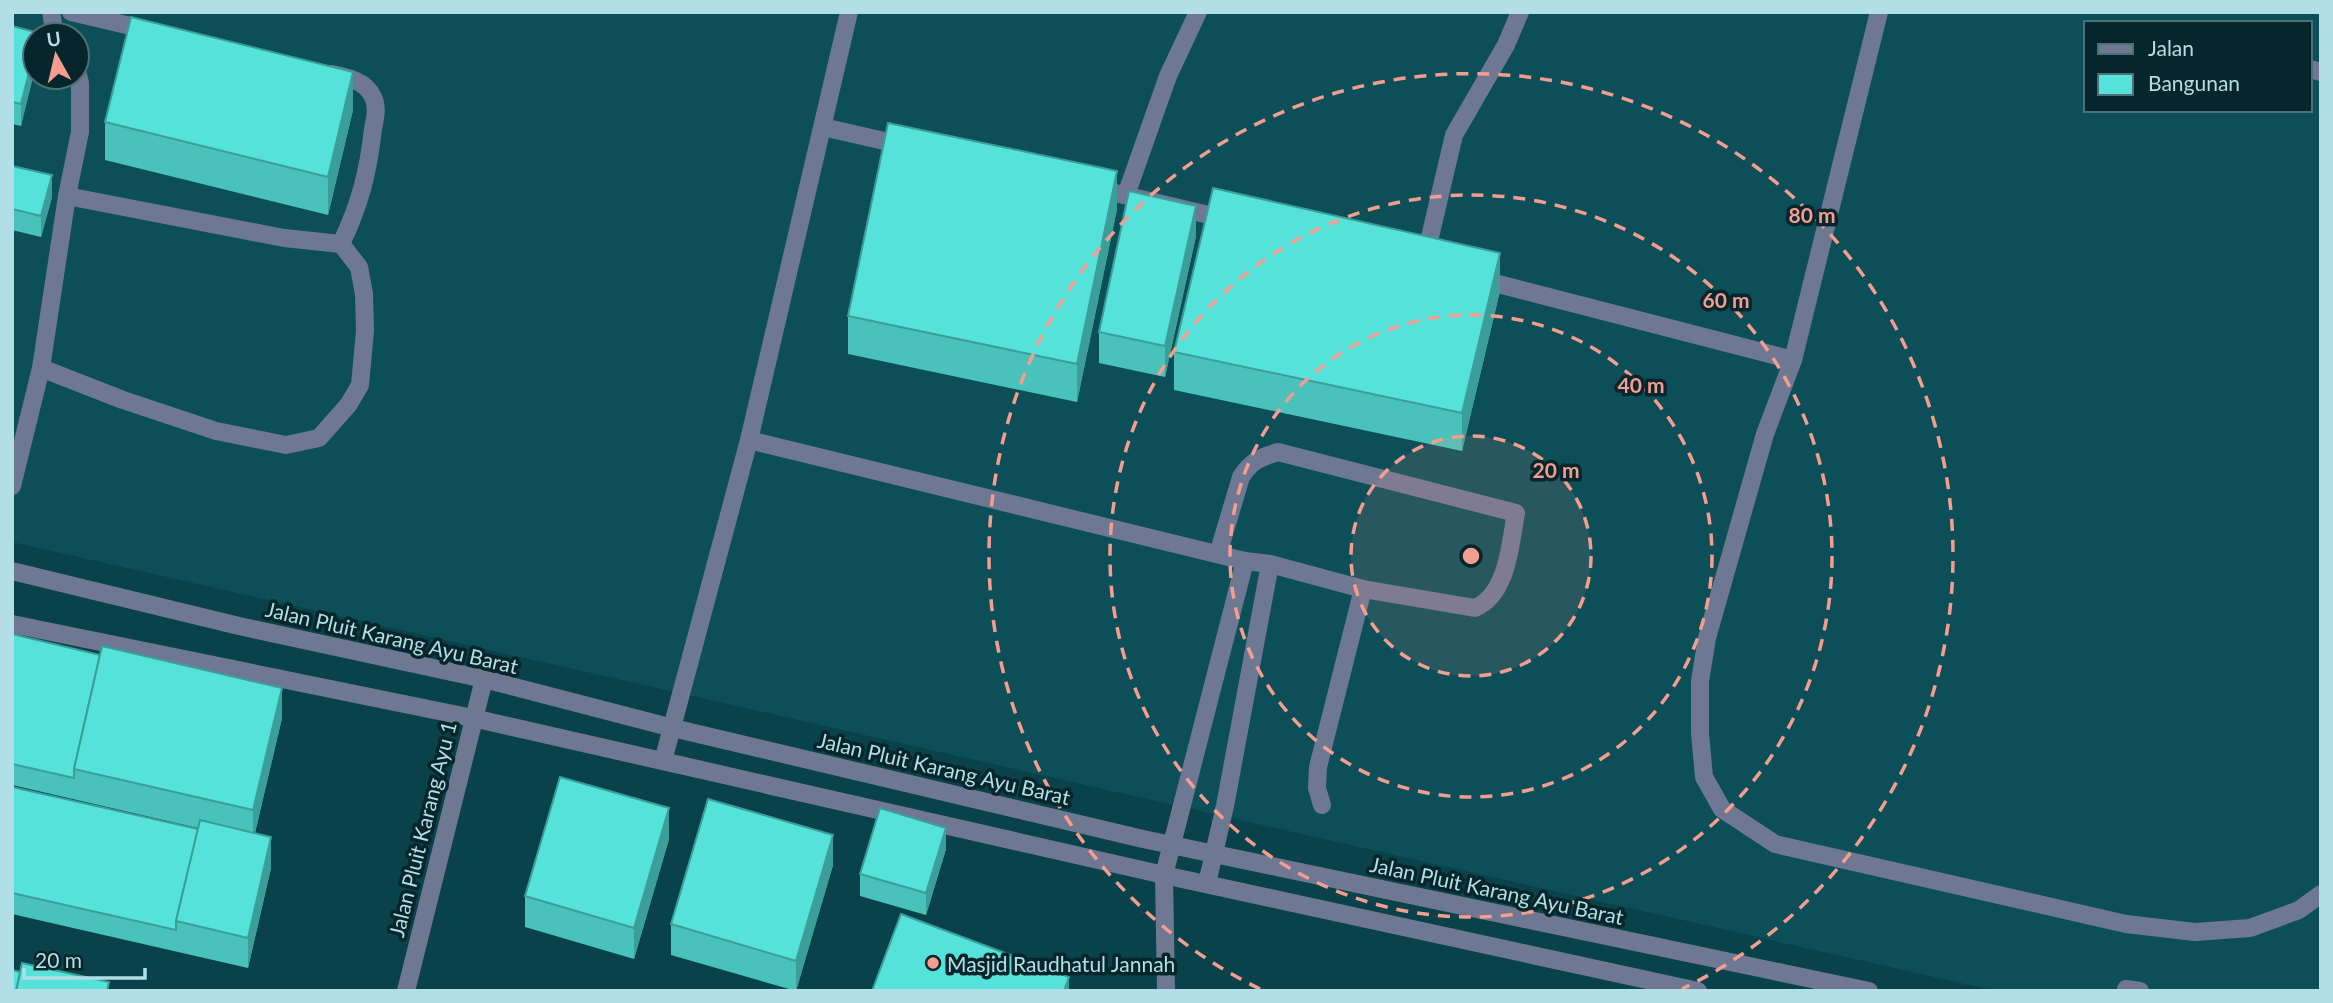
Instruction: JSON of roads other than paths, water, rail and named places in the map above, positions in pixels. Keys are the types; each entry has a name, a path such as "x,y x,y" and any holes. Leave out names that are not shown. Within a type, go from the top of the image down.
{"street":[{"path":"71,12 165,34"},
{"path":"663,761 749,440 849,12"},
{"path":"1126,195 1168,76 1198,12"},
{"path":"1423,265 1454,135 1506,45 1520,12"},
{"path":"1879,12 1793,360 1765,434 1705,648 1700,681 1700,733 1704,777 1722,809 1775,844 2126,924 2195,932 2250,928 2299,910 2321,894"},
{"path":"313,69 354,79 373,97 376,108 363,191 341,244"},
{"path":"12,486 41,368 67,196 80,132 80,91"},
{"path":"823,127 929,150"},
{"path":"1074,183 1248,224"},
{"path":"41,368 216,431 286,445 319,439 349,404 360,385 365,331 364,294 359,267 341,244 284,238 67,196"},
{"path":"1461,275 1793,360"},
{"path":"749,440 1245,561 1270,564 1363,589 1475,608 1492,595 1506,562 1516,513 1278,452 1258,458 1247,467 1241,477 1218,554"},
{"path":"1166,991 1164,875 1245,561"},
{"path":"1208,883 1270,564"},
{"name":"Jalan Pluit Karang Ayu Barat","path":"12,571 239,626 484,679 673,728 1172,845 1869,991"},
{"path":"1322,805 1317,788 1318,767 1363,589"},
{"path":"12,625 473,718 1164,875 1698,991"},
{"name":"Jalan Pluit Karang Ayu 1","path":"406,991 484,679"}],"place":[{"name":"Masjid Raudhatul Jannah","path":"933,963"}]}
